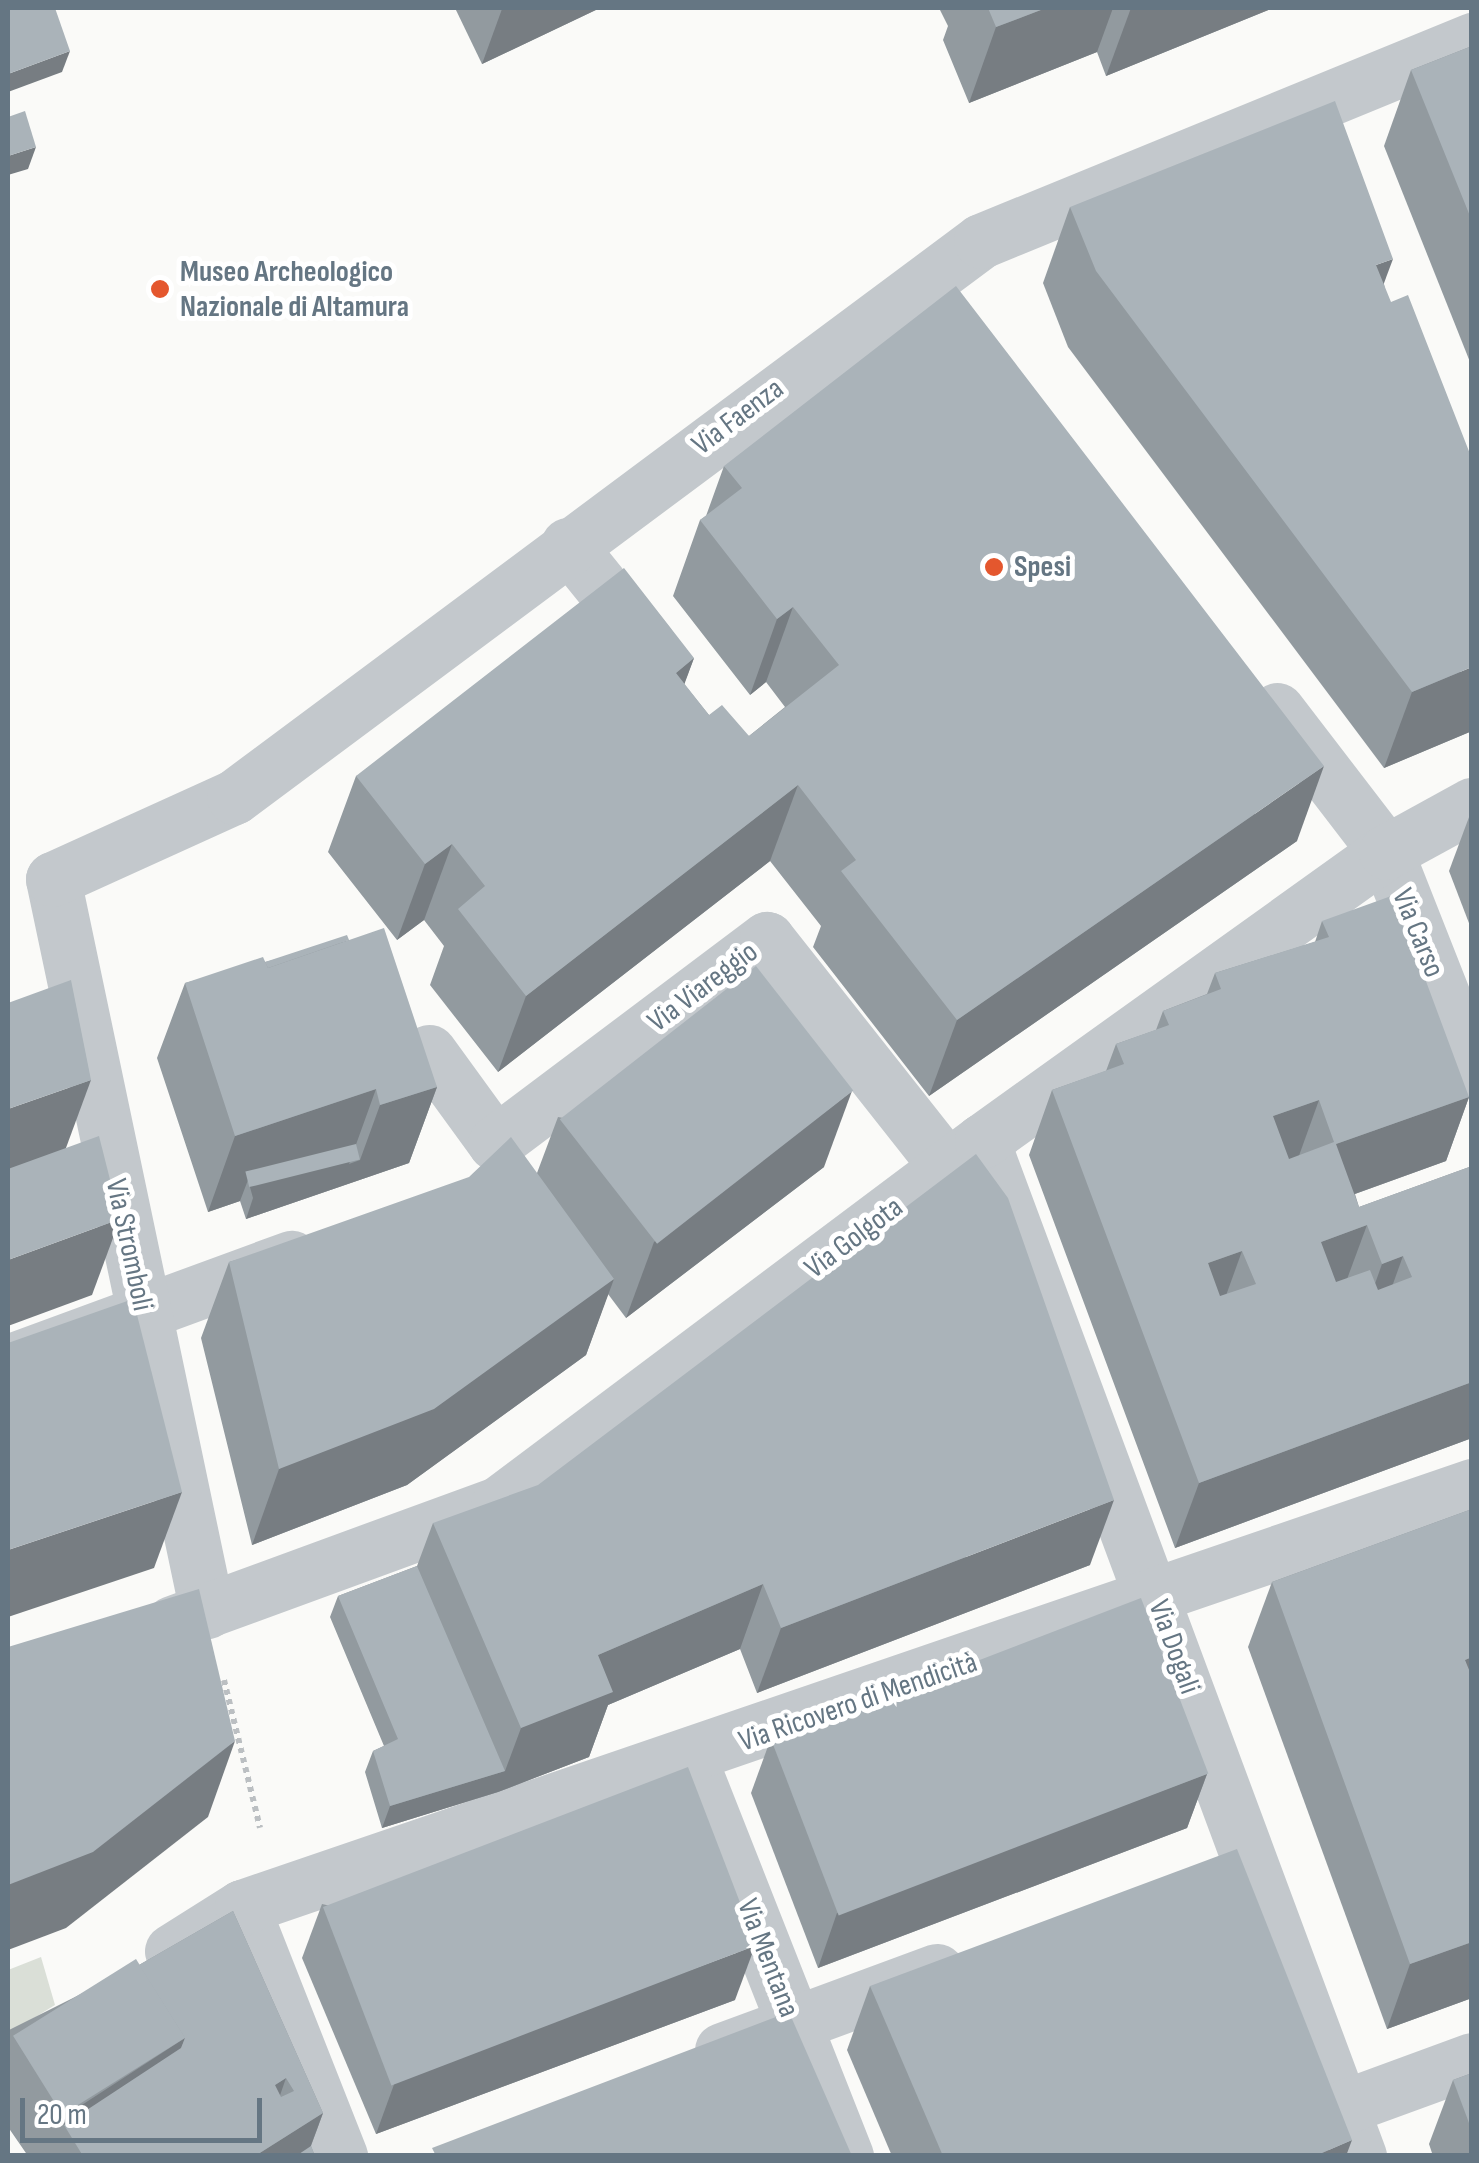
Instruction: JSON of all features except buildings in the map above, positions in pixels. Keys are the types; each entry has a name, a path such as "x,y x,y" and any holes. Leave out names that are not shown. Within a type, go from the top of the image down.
{"street":[{"name":"Via Faenza","path":"53,879 234,797 938,266 981,241 1472,40"},
{"path":"938,266 974,314"},
{"path":"568,546 678,680"},
{"name":"Via Carso","path":"1240,662 1386,852 1472,1070"},
{"name":"Via Golgota","path":"116,1642 498,1504 965,1155 1386,852 1472,804"},
{"name":"Via Stromboli","path":"53,879 207,1611"},
{"name":"Via Viareggio","path":"429,1052 495,1144 767,938 965,1155"},
{"name":"Via Dogali","path":"965,1155 1156,1598 1350,2132"},
{"path":"8,1362 337,1240"},
{"name":"Via Ricovero di Mendicità","path":"125,1981 260,1901 690,1760 1472,1486"},
{"name":"Via Mentana","path":"690,1760 846,2156"},
{"path":"1195,1876 1250,1855"},
{"path":"260,1901 340,2156"},
{"path":"663,2072 994,1950"},
{"path":"1350,2132 1472,2060"}],"path":[{"path":"207,1611 260,1901"}],"shaded area":[{"path":"41,1957 55,2005 8,2034 8,1970"}],"place":[{"name":"Museo Archeologico Nazionale di Altamura","path":"160,289"},
{"name":"Spesi","path":"994,567"}]}
